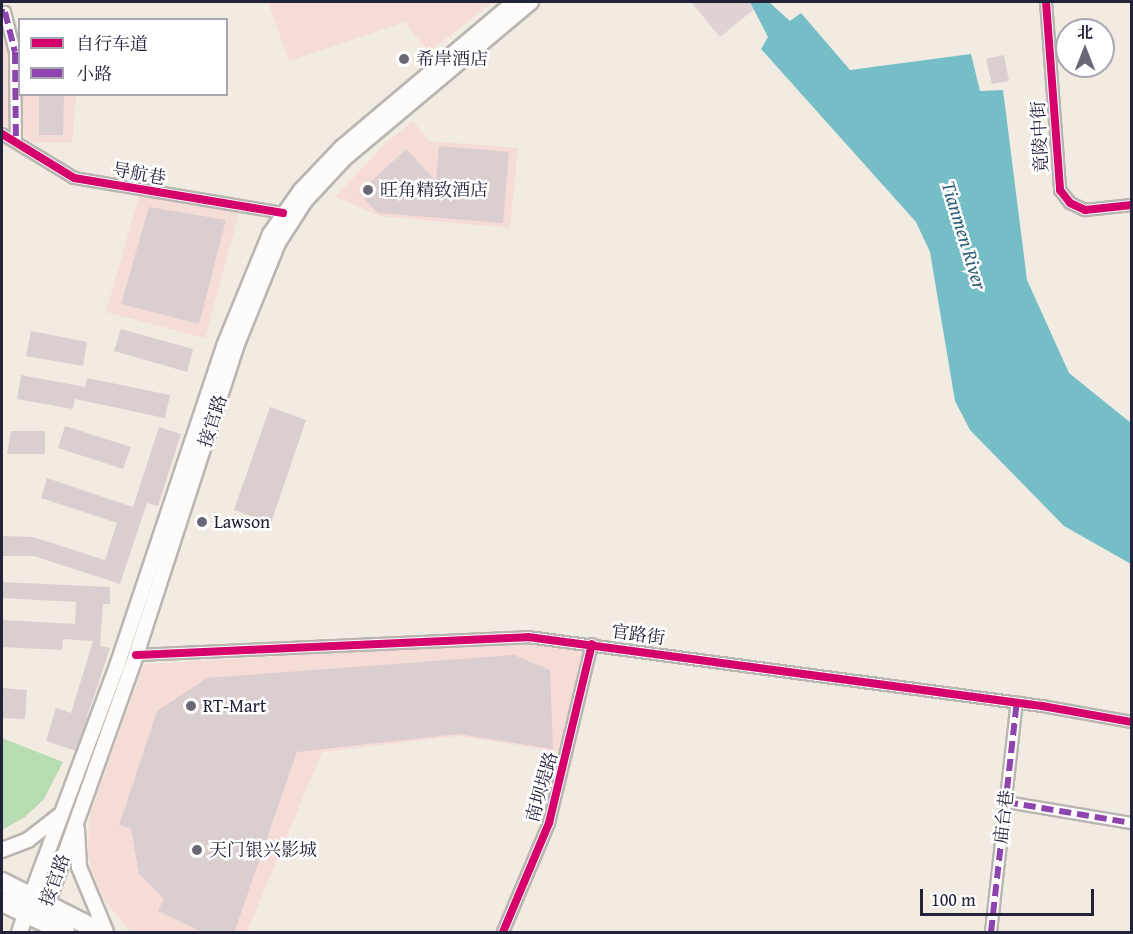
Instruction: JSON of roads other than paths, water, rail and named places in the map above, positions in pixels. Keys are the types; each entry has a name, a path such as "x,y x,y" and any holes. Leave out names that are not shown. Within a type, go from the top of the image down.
{"highway":[{"path":"2,882 36,913 65,933"},
{"path":"2,902 101,933"}],"main road":[{"name":"接官路","path":"36,913 63,813 224,346 262,249 283,213 342,147 514,2"},
{"name":"接官路","path":"19,933 36,913 78,818 136,655 237,344 287,227 344,159 531,2"},
{"path":"2,850 28,840 63,813"},
{"path":"78,818 79,867 106,933"}],"street":[{"name":"竟陵中街","path":"1046,2 1059,190 1070,203 1085,210 1131,205"},
{"path":"2,12 4,12 15,52 16,141"},
{"name":"导航巷","path":"2,134 16,141 52,169 74,178 283,213"},
{"name":"官路街","path":"136,655 511,637 592,644 1017,702 1131,722"},
{"name":"南坝堤路","path":"503,933 549,823 592,644"},
{"name":"庙台巷","path":"991,933 1017,702"},
{"path":"1006,802 1131,823"}],"water":[{"name":"Tianmen River","path":"750,2 769,2 790,21 801,13 850,70 971,54 980,91 1003,90 1027,280 1069,373 1131,423 1131,564 1064,526 970,430 955,401 930,252 916,222 761,49 768,37"}],"place":[{"name":"希岸酒店","path":"404,59"},
{"name":"旺角精致酒店","path":"368,190"},
{"name":"Lawson","path":"202,522"},
{"name":"RT-Mart","path":"191,706"},
{"name":"天门银兴影城","path":"197,850"}]}
